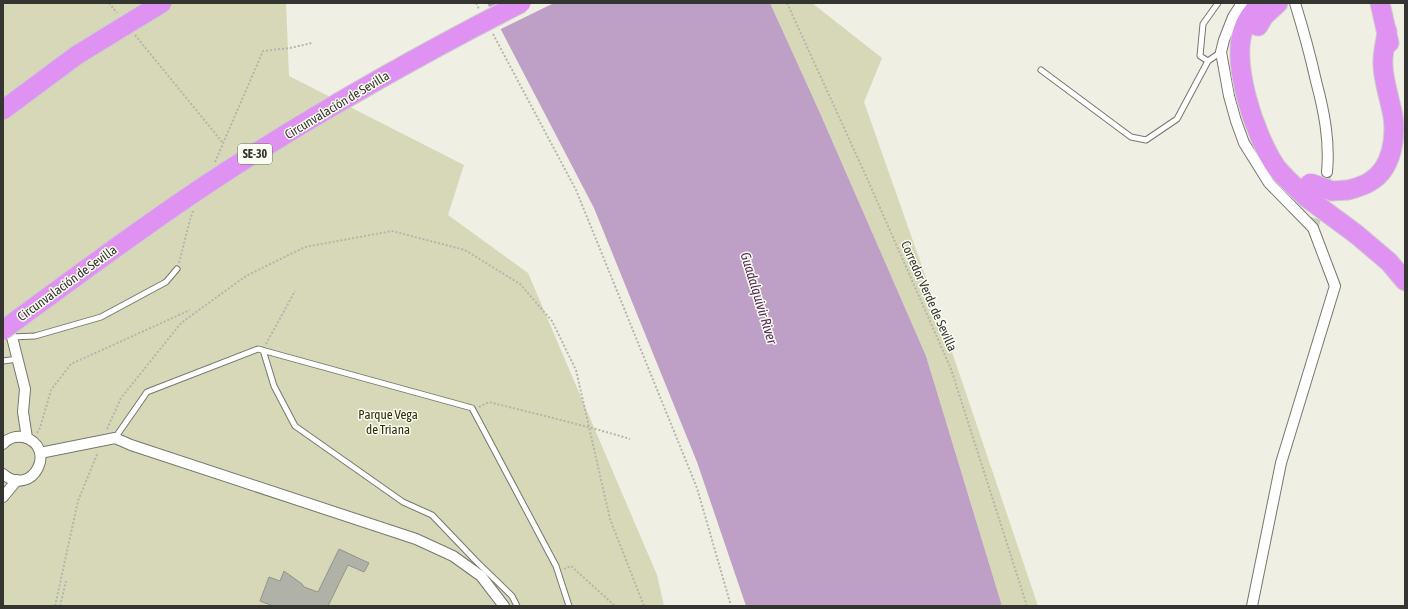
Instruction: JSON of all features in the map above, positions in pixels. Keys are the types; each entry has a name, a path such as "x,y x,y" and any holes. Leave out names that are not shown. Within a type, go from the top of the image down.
{"highway":[{"path":"3,110 77,55 162,3"},
{"name":"Circunvalación de Sevilla","path":"6,331 122,243 228,171 379,79 521,3"},
{"path":"1261,3 1252,12 1244,26 1240,43 1240,62 1244,86 1255,125 1268,154 1286,178 1308,190 1332,191 1348,190 1360,187 1372,181 1382,172 1387,163 1392,151 1394,136 1393,117 1383,65 1387,31"},
{"path":"1278,3 1264,16 1256,30 1252,42 1251,56 1253,72 1263,112 1275,143 1308,190 1389,262 1405,281"},
{"path":"1380,3 1405,110"},
{"path":"1390,3 1394,27 1393,58"}],"street":[{"path":"1242,3 1233,17 1221,52 1230,96 1244,143 1268,184 1313,228 1335,286 1282,463 1252,606"},
{"path":"1295,3 1303,28 1324,114 1328,156 1327,172"},
{"path":"6,331 18,359 25,389 23,412 30,440"},
{"path":"3,444 12,438 20,437 30,440 38,447 41,460 36,473 24,480 10,479 3,474"},
{"path":"40,453 115,438 131,445 416,539 453,556 481,576 504,606"},
{"path":"3,497 17,480"}],"lane":[{"path":"1208,61 1200,56 1203,24 1218,3"},
{"path":"1041,70 1130,137 1146,140 1177,118 1208,61 1221,52"},
{"path":"6,331 36,336 101,317 166,282 177,269"},
{"path":"115,438 147,392 258,349 472,408 558,571 569,606"},
{"path":"263,350 274,386 295,426 403,502 432,515 476,562 512,596 516,606"},
{"path":"3,361 18,359"}],"path":[{"path":"109,3 119,15"},
{"path":"476,3 480,10"},
{"name":"Corredor Verde de Sevilla","path":"787,3 869,183 951,369 1028,606"},
{"path":"491,31 576,190 696,488 731,606"},
{"path":"134,33 223,143"},
{"path":"214,163 263,51 290,48 312,43"},
{"path":"177,269 190,220 196,205"},
{"path":"263,350 294,291"},
{"path":"30,440 40,428 51,390 71,364 190,310"},
{"path":"473,410 489,402 630,439"},
{"path":"558,571 571,566 615,606"},
{"path":"60,606 66,582"}],"green space":[{"name":"Parque Vega de Triana","path":"3,3 286,3 289,76 464,165 448,215 528,273 657,575 664,606 3,606"},
{"path":"770,3 812,3 882,58 864,102 950,346 1038,606 1002,606 926,356 820,113"}],"water":[{"name":"Guadalquivir River","path":"487,3 770,3 820,113 926,356 1002,606 746,606 697,462 594,208"}],"pier":[{"path":"498,3 554,3 499,30 487,8"}],"building":[{"path":"339,549 369,563 364,572 348,565 328,606 273,606 260,601 269,577 280,581 284,571 304,587 318,592"}],"tunnel":[{"path":"1313,228 1323,195 1327,172"}]}
